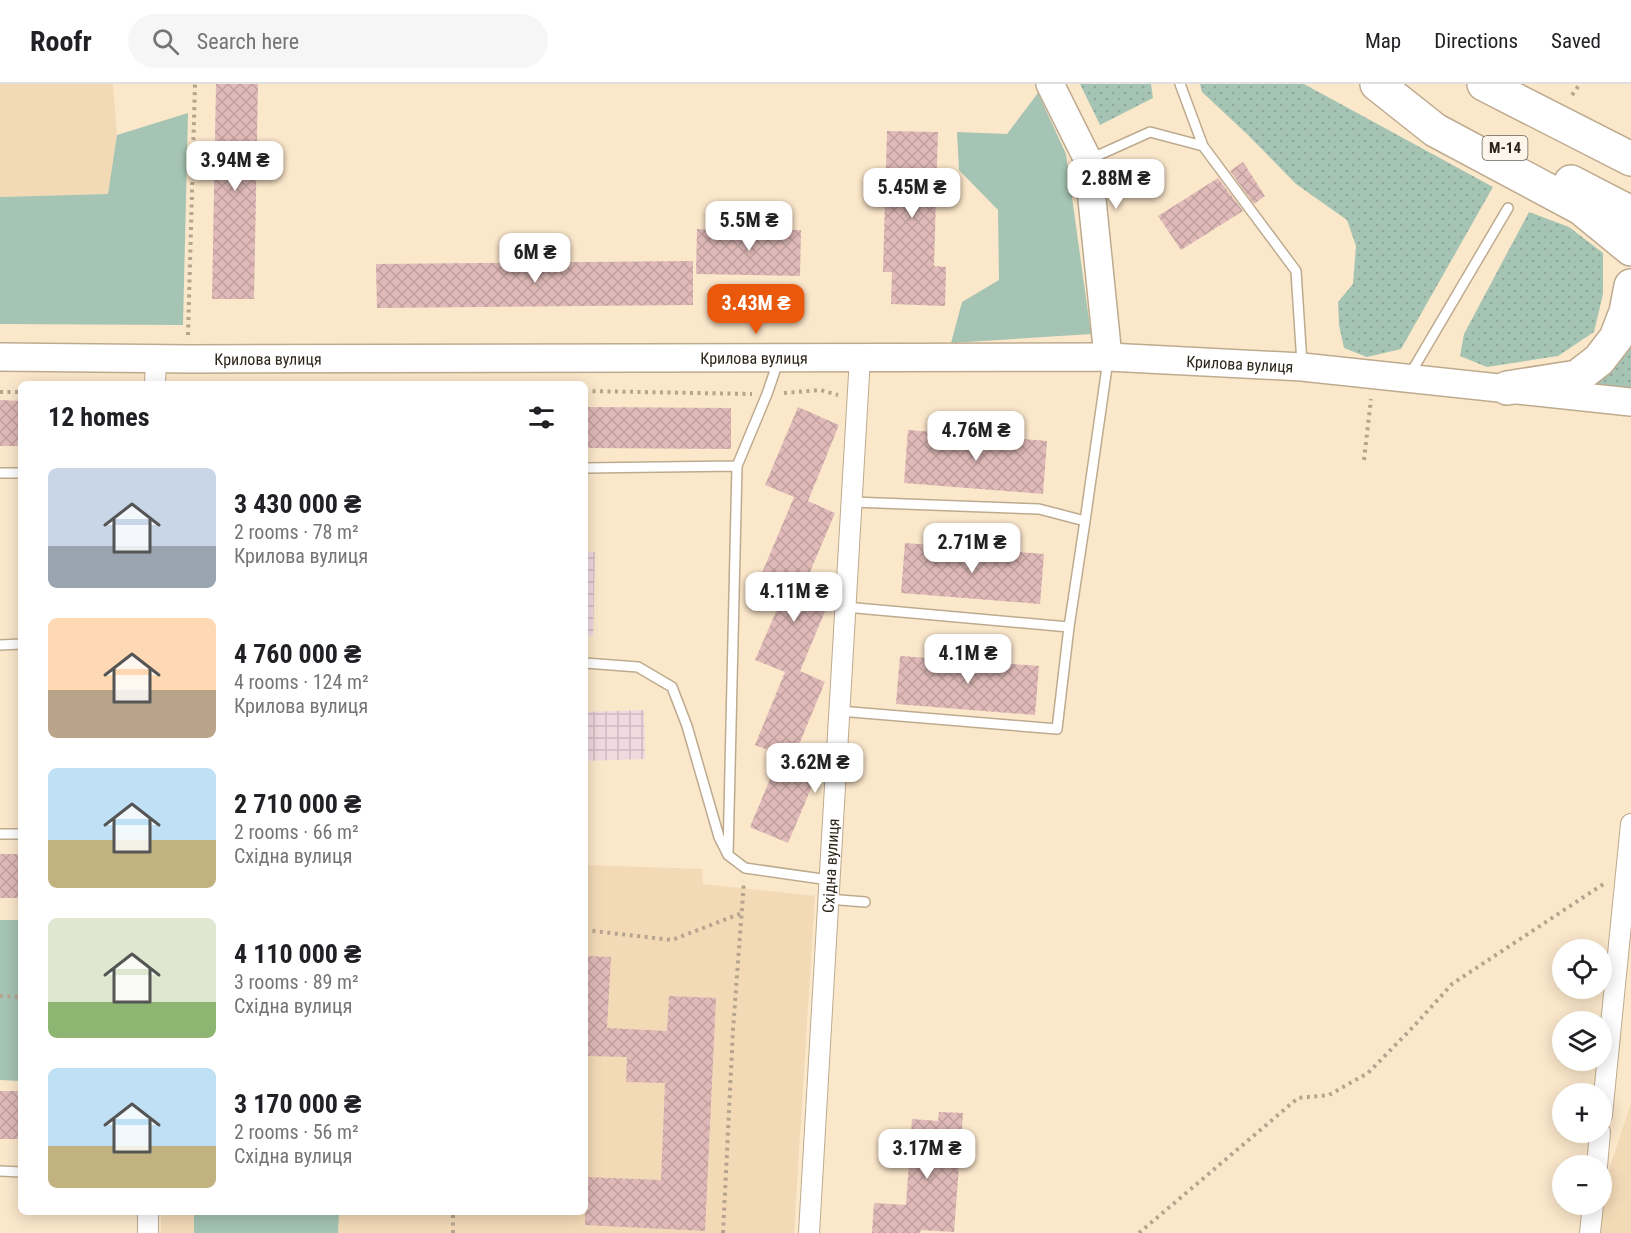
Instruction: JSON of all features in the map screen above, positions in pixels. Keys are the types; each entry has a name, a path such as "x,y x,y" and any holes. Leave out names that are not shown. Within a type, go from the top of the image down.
{"highway":[{"name":"М-14","path":"1378,84 1631,213"},
{"path":"1378,84 1435,130 1581,208 1631,249"},
{"path":"1484,84 1631,159"},
{"path":"1507,388 1577,377 1599,360 1616,338 1626,312 1631,286"}],"street":[{"path":"1050,84 1088,160 1108,357"},
{"name":"Крилова вулиця","path":"0,357 156,371 780,357 1108,357 1302,367 1631,402"},
{"name":"Східна вулиця","path":"809,1233 860,357"},
{"path":"1605,1083 1631,825"},
{"path":"148,1215 148,1233"},
{"path":"1590,1233 1592,1215"}],"lane":[{"path":"1180,84 1203,146 1296,271 1302,367"},
{"path":"1088,160 1150,132 1203,146"},
{"path":"1408,378 1508,208"},
{"path":"728,855 737,466 780,357"},
{"path":"839,711 1057,729 1069,627 1108,357"},
{"path":"588,468 737,466"},
{"path":"0,473 18,473"},
{"path":"852,502 1039,509 1085,521"},
{"path":"845,607 1069,627"},
{"path":"0,645 18,644"},
{"path":"588,663 638,667 672,687 687,726 716,827 728,855 745,868 865,902"},
{"path":"0,834 18,834"},
{"path":"0,1171 18,1172"}],"path":[{"path":"187,345 195,84"},
{"path":"1572,95 1580,84"},
{"path":"1364,460 1374,374"},
{"path":"588,391 767,394 820,390 847,397"},
{"path":"0,392 18,392"},
{"path":"723,1233 733,1030 745,868"},
{"path":"1139,1233 1298,1098 1329,1095 1368,1073 1452,984 1627,869"},
{"path":"588,930 672,940 742,913"},
{"path":"0,996 18,997"},
{"path":"453,1215 453,1233 458,1233"}],"shaded area":[{"path":"0,84 113,84 117,135 109,194 0,197"},
{"path":"588,552 595,552 593,636 588,636"},
{"path":"644,710 645,759 588,761 588,712"},
{"path":"588,865 702,869 703,884 815,896 794,1233 161,1233 161,1215 588,1215"},
{"path":"1631,1103 1631,1233 1588,1233 1597,1215 1612,1215 1612,1161"}],"green space":[{"path":"1080,84 1151,84 1153,98 1100,125"},
{"path":"1200,84 1304,84 1493,187 1401,349 1367,357 1344,348 1339,325 1338,302 1353,284 1356,246 1347,220 1296,184 1202,92"},
{"path":"1038,93 1066,154 1091,334 951,343 962,302 999,280 998,210 959,170 957,132 1007,134"},
{"path":"188,113 183,325 0,324 0,197 108,194 117,135"},
{"path":"1529,212 1569,227 1603,253 1603,294 1594,332 1558,356 1487,367 1460,356 1464,334"},
{"path":"1631,335 1631,388 1586,384"},
{"path":"0,920 18,920 18,1081 0,1080"},
{"path":"194,1215 339,1215 338,1233 194,1233"}],"building":[{"path":"216,84 258,84 254,299 212,299"},
{"path":"887,131 938,132 934,266 946,267 945,306 891,304 892,272 883,272"},
{"path":"1243,162 1265,196 1254,204 1230,171"},
{"path":"1218,178 1243,211 1181,250 1158,216"},
{"path":"697,229 801,230 800,276 696,274"},
{"path":"693,261 693,305 377,308 376,264"},
{"path":"0,400 18,401 18,446 0,446"},
{"path":"588,407 731,408 731,449 588,448"},
{"path":"798,407 839,425 808,501 835,513 804,586 831,597 800,671 825,682 795,754 821,765 788,843 750,827 780,755 755,745 785,672 755,660 788,584 762,573 794,497 765,485"},
{"path":"908,430 1047,441 1043,494 904,483"},
{"path":"905,543 1044,554 1040,604 901,593"},
{"path":"900,656 1039,666 1035,715 896,704"},
{"path":"0,854 18,854 18,898 0,898"},
{"path":"588,956 611,957 607,1028 667,1031 669,996 716,998 705,1231 585,1225 585,1215 588,1215 588,1177 661,1180 665,1083 626,1082 627,1057 588,1056"},
{"path":"0,1091 18,1091 18,1139 0,1139"},
{"path":"939,1112 963,1113 954,1232 921,1230 920,1233 872,1233 874,1203 906,1205 912,1119 938,1121"}]}
